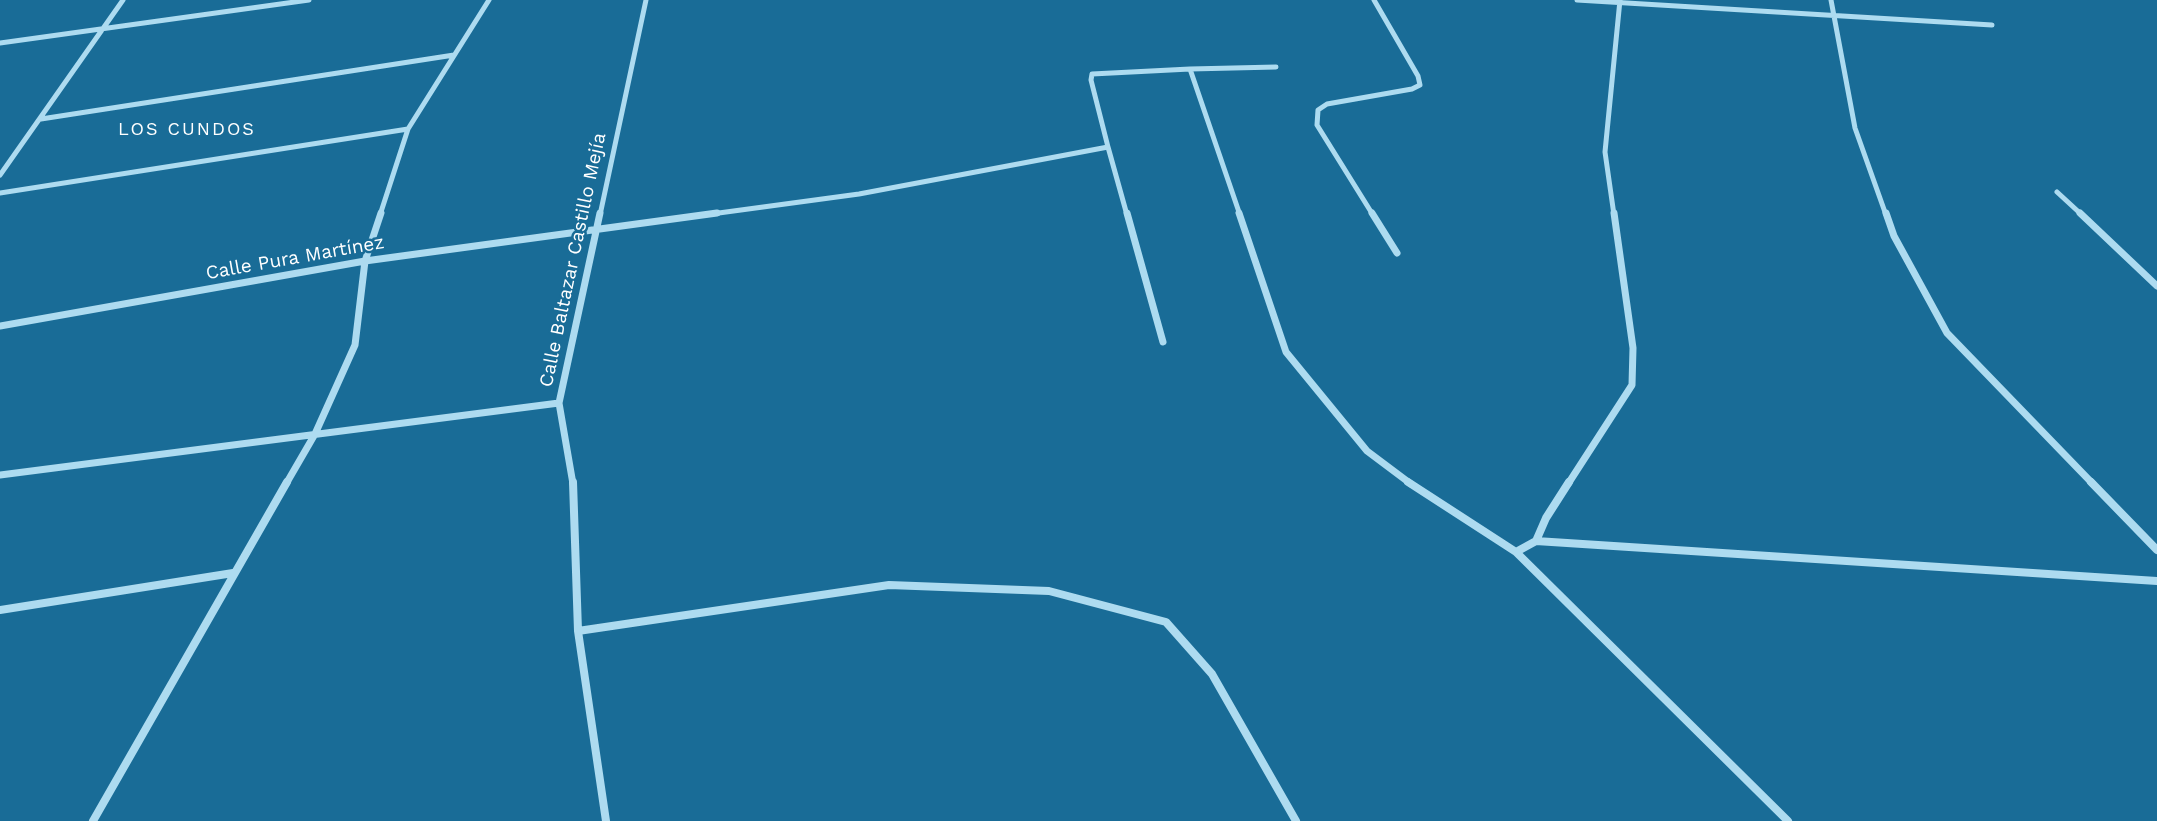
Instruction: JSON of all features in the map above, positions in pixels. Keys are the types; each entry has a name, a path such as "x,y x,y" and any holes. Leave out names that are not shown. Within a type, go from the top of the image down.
{"street":[{"path":"0,175 124,0"},
{"path":"0,43 309,0"},
{"path":"93,821 314,435 355,345 365,261 408,129 489,0"},
{"name":"Calle Baltazar Castillo Mejía","path":"606,821 578,631 573,480 559,403 646,0"},
{"path":"1374,0 1418,76 1420,85 1412,89 1327,104 1318,110 1317,125 1397,253"},
{"path":"1577,0 1992,25"},
{"path":"1831,0 1859,140 1894,236 1947,333 2157,550"},
{"path":"1536,541 1546,518 1632,385 1633,348 1605,152 1619,2"},
{"path":"41,119 454,55"},
{"path":"1163,342 1108,147 1091,80 1092,74 1102,71 1276,67"},
{"path":"1190,69 1286,352 1367,451 1406,481 1516,552 1788,821"},
{"path":"0,193 408,129"},
{"name":"Calle Pura Martínez","path":"0,326 365,261 859,194 1108,147"},
{"path":"2057,192 2157,286"},
{"path":"0,475 559,403"},
{"path":"1516,552 1536,541 2157,581"},
{"path":"0,610 233,573"},
{"path":"578,631 889,585 1049,591 1166,622 1212,674 1296,821"}],"district":[{"name":"LOS CUNDOS","path":"187,130"}]}
